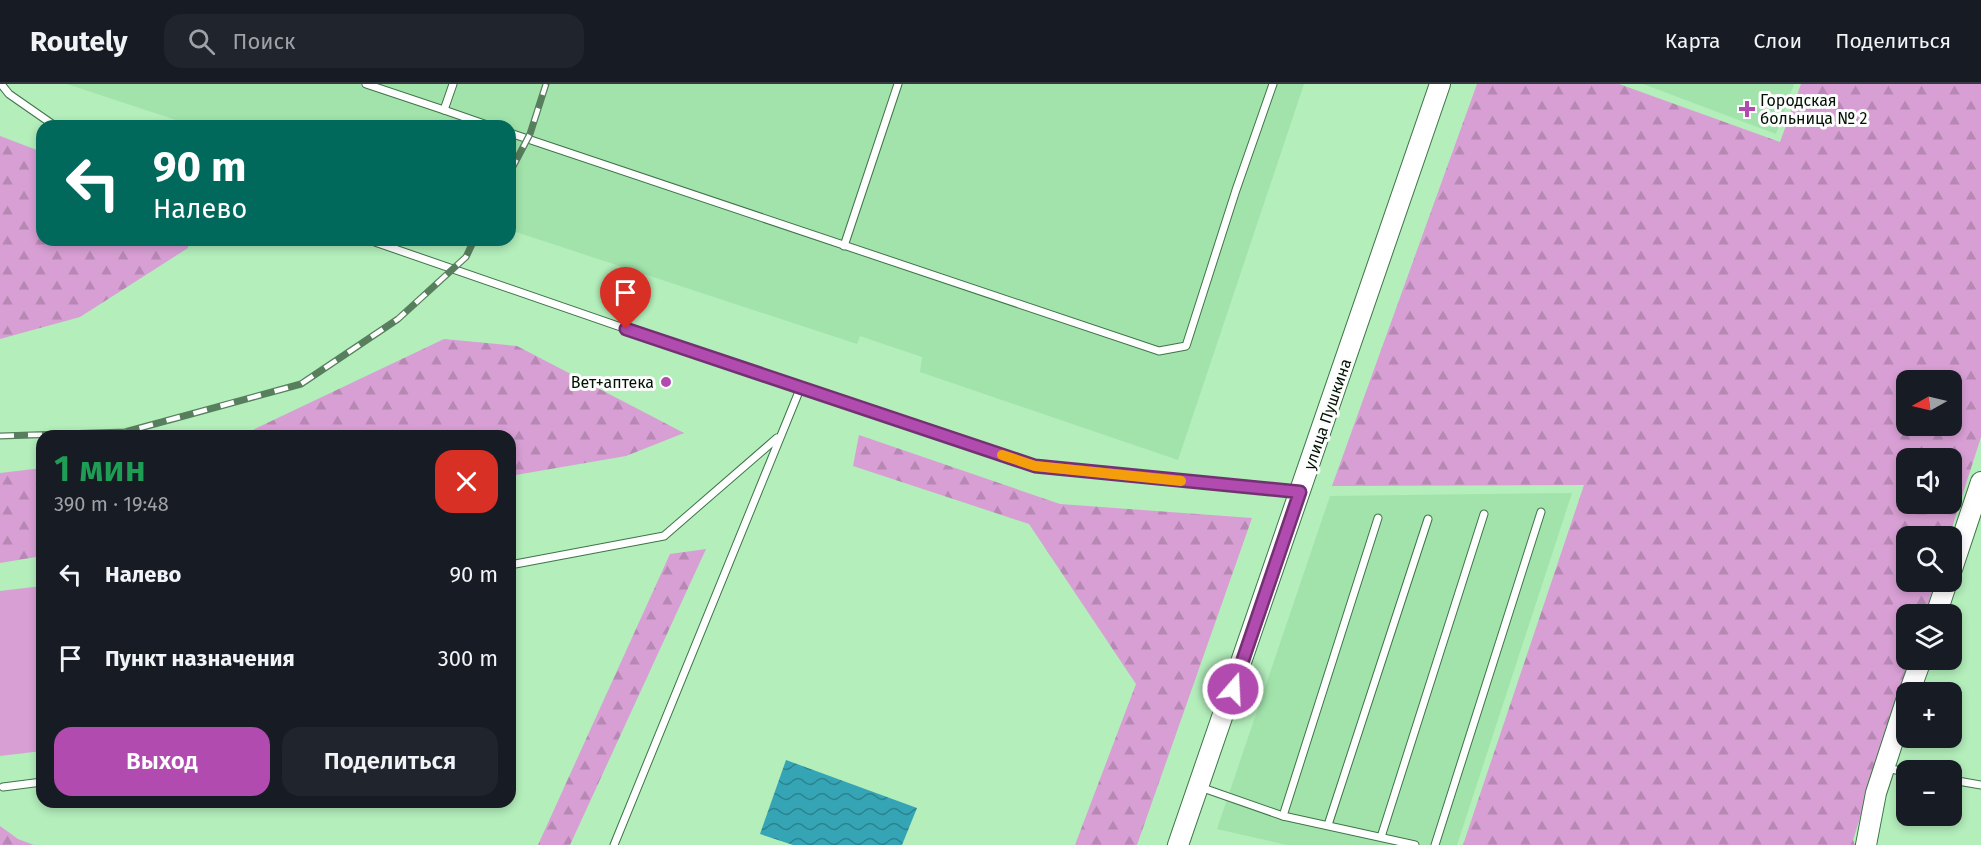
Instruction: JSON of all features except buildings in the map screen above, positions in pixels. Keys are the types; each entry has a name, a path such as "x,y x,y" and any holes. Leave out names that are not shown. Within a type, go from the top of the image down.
{"main road":[{"name":"улица Пушкина","path":"1178,845 1440,84"},
{"path":"1962,539 1981,482"},
{"path":"1866,845 1876,793 1896,731"}],"lane":[{"path":"1,84 9,94 46,120"},
{"path":"366,84 473,120"},
{"path":"444,110 453,84"},
{"path":"844,246 898,84"},
{"path":"516,135 1159,351 1186,346 1236,190 1274,84"},
{"path":"386,246 800,389 1035,466 1300,492"},
{"path":"614,845 800,389"},
{"path":"516,565 664,537 779,437"},
{"path":"1435,845 1541,512"},
{"path":"1381,837 1484,514"},
{"path":"1283,816 1378,518"},
{"path":"1328,825 1428,519"},
{"path":"1884,768 1896,770"},
{"path":"1962,782 1981,785"},
{"path":"3,787 36,783"},
{"path":"1198,787 1283,816 1414,845"}],"shaded area":[{"path":"67,84 1304,84 1178,460 920,372 922,357 860,336 857,344 516,232 516,120 176,120"},
{"name":"Городская больница № 2","path":"1643,84 1794,84 1776,134"},
{"path":"1572,493 1457,845 1287,845 1217,829 1330,496"}],"green space":[{"path":"1477,84 1619,84 1780,142 1801,84 1981,84 1981,437 1962,496 1962,448 1896,448 1896,514 1956,514 1953,526 1896,526 1896,592 1932,592 1928,604 1896,604 1896,670 1907,670 1903,682 1896,682 1896,704 1853,840 1855,845 1463,845 1584,485 1332,486"},
{"path":"0,136 36,150 36,246 188,246 80,317 0,339"},
{"path":"444,339 517,346 684,433 626,456 516,475 516,430 253,430"},
{"path":"859,435 1060,504 1252,518 1137,845 1075,845 1136,684 1029,524 853,466"},
{"path":"36,469 36,557 0,563 0,473"},
{"path":"706,549 570,845 538,845 670,554"},
{"path":"36,587 36,752 0,756 0,591"},
{"path":"0,826 18,839 34,845 0,845"}],"water":[{"path":"786,760 917,808 902,845 793,845 760,834"}],"railway":[{"path":"516,161 530,134 546,84"},
{"path":"132,430 301,384 398,319 466,257 471,246"},
{"path":"0,436 36,435"}],"slow traffic":[{"path":"1002,455 1035,466 1181,481"}],"place":[{"name":"Городская больница № 2","path":"1747,109"},
{"name":"Вет+аптека","path":"666,382"}],"route":[{"path":"626,329 1035,466 1300,492 1233,689"}]}
